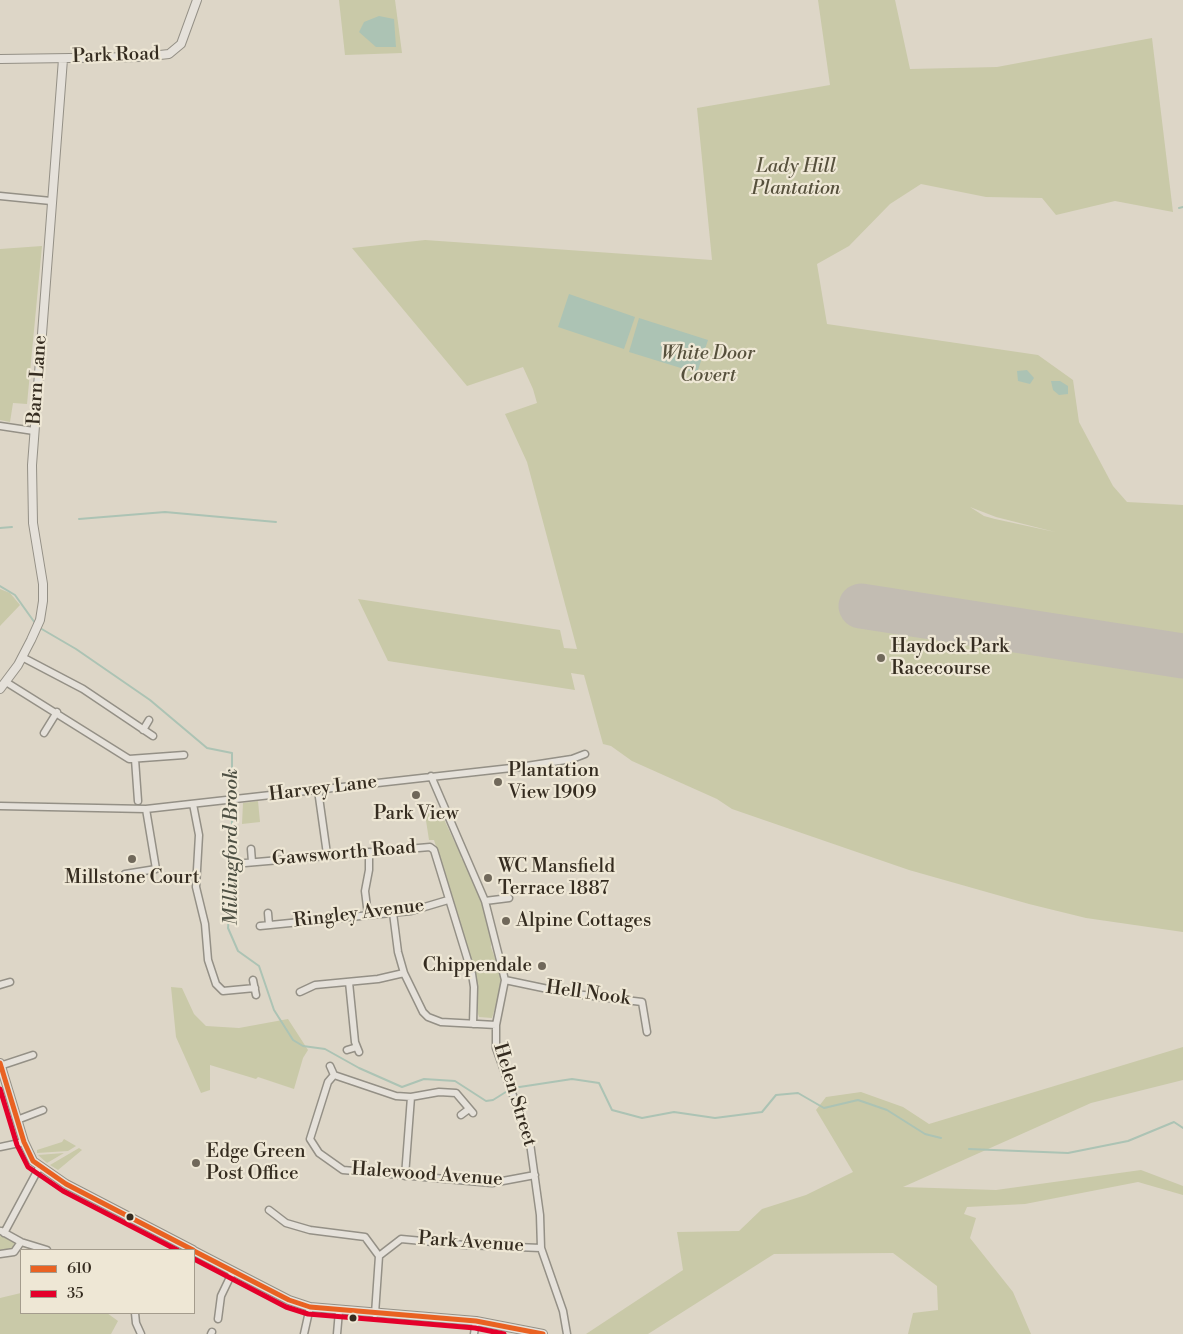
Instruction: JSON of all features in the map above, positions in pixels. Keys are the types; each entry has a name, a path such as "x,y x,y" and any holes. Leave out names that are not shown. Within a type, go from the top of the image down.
{"street":[{"name":"Park Road","path":"0,59 64,59 169,54 181,44 197,0"},
{"name":"Barn Lane","path":"0,689 22,657 38,624 44,592 31,500 34,431 51,201 64,59"},
{"path":"0,196 51,201"},
{"path":"0,426 34,431"},
{"path":"22,657 82,689 153,736"},
{"path":"6,682 129,758 184,755"},
{"path":"44,734 56,712"},
{"path":"143,730 149,720"},
{"name":"Harvey Lane","path":"0,806 146,809 520,767 585,754"},
{"path":"135,759 138,801"},
{"name":"Helen Street","path":"431,776 485,902 506,980 496,1025 496,1048 509,1090 530,1143 535,1175 541,1248 563,1311 567,1334"},
{"path":"318,790 327,854"},
{"path":"193,804 199,843 196,888 205,924 208,960 216,984 223,992 255,992 253,980"},
{"path":"126,874 156,869 146,809"},
{"name":"Gawsworth Road","path":"244,863 327,854 430,847 434,850 472,974 474,1024"},
{"name":"Gawsworth Road","path":"251,849 252,862"},
{"path":"368,916 365,891 369,870 369,852"},
{"path":"485,902 508,898"},
{"name":"Ringley Avenue","path":"260,926 393,913 419,909 448,900"},
{"name":"Ringley Avenue","path":"268,913 269,925"},
{"path":"393,913 396,942 404,973 419,1007 428,1017 442,1022 496,1025"},
{"path":"300,992 315,985 378,979 404,973"},
{"name":"Hell Nook","path":"506,980 567,993 642,1002 647,1032"},
{"path":"0,985 10,982"},
{"path":"347,1050 358,1050 353,1029 349,982"},
{"path":"33,1055 0,1065 3,1085 24,1142 33,1160 66,1184 191,1249"},
{"path":"330,1066 334,1075 386,1093 411,1097 449,1091 456,1093 471,1111 461,1115"},
{"name":"Halewood Avenue","path":"334,1075 328,1082 311,1134 313,1147 343,1170 492,1183 535,1175"},
{"path":"405,1176 411,1097"},
{"path":"17,1120 43,1110"},
{"path":"0,1147 24,1142"},
{"path":"40,1166 2,1232 21,1242 44,1249"},
{"path":"269,1210 286,1223 310,1230 363,1235 379,1256 375,1314"},
{"name":"Park Avenue","path":"379,1256 401,1239 541,1248"},
{"path":"0,1254 14,1252 21,1242"},
{"path":"195,1251 290,1300 310,1307 339,1311 476,1321 543,1334"},
{"path":"218,1319 221,1296 233,1272"},
{"path":"304,1334 310,1307"},
{"path":"337,1334 339,1311"},
{"path":"135,1314 136,1323 141,1334"},
{"path":"474,1334 476,1321"}],"green space":[{"path":"339,0 395,0 402,53 345,55"},
{"path":"818,0 895,0 910,69 997,67 1152,38 1173,212 1115,201 1056,215 1042,198 986,197 921,184 890,204 849,246 817,264 827,324 1038,355 1073,380 1079,422 1113,486 1127,502 1183,505 1183,932 1086,918 1029,904 909,870 732,809 717,799 632,761 611,746 603,744 584,675 571,673 575,690 388,661 358,599 560,630 564,648 577,649 527,462 505,414 537,403 523,367 467,386 352,248 425,240 712,260 697,108 830,85","holes":["970,507 996,517 1055,532 984,516"]},
{"path":"42,246 27,404 13,403 10,422 0,420 0,249"},
{"path":"0,589 10,593 20,605 0,626"},
{"path":"258,801 260,822 242,824 243,803"},
{"path":"438,811 441,813 455,843 461,850 461,858 468,866 483,903 491,934 491,947 503,981 492,1018 479,1017 475,971 434,840 429,840 425,814"},
{"path":"171,987 182,988 194,1014 206,1026 239,1028 288,1019 308,1050 303,1058 294,1089 258,1077 256,1079 210,1065 210,1090 201,1093 176,1037"},
{"path":"1183,1047 1183,1080 1091,1103 903,1187 996,1190 1141,1170 1183,1186 1183,1195 1138,1182 1025,1204 967,1207 964,1214 976,1218 970,1238 1013,1292 1031,1334 908,1334 913,1313 938,1310 937,1286 893,1253 774,1254 648,1334 586,1334 683,1270 677,1232 739,1231 762,1209 806,1195 853,1172 816,1110 826,1097 861,1092 903,1107 929,1124"},
{"path":"64,1139 76,1146 68,1151 37,1153 37,1150 62,1142"},
{"path":"79,1148 82,1150 58,1170 50,1165"},
{"path":"64,1153 47,1163 38,1155"},
{"path":"0,1235 15,1243 11,1250 0,1250"},
{"path":"20,1293 20,1314 108,1314 118,1321 111,1334 0,1334 0,1298"}],"shaded area":[{"path":"379,16 394,19 396,47 376,47 359,32 364,22"},
{"path":"569,294 635,317 624,349 558,327"},
{"path":"639,318 708,340 697,373 629,352"},
{"path":"1027,370 1034,378 1030,384 1018,381 1017,371"},
{"path":"1051,381 1060,381 1068,386 1068,394 1059,395 1053,390"}],"waterway":[{"path":"1179,208 1183,207"},
{"path":"79,519 165,512 276,522"},
{"path":"0,528 12,527"},
{"name":"Millingford Brook","path":"0,586 15,595 35,623"},
{"name":"Millingford Brook","path":"40,628 76,649 150,700 207,748 232,753 232,874 228,928 238,951 259,966 274,1010 293,1040 303,1046 325,1049 359,1068 402,1087 424,1079 455,1081 486,1101 493,1100 509,1090"},
{"name":"Millingford Brook","path":"513,1088 572,1079 599,1083 612,1110 642,1118 674,1112 715,1118 762,1112 776,1095 798,1093 824,1108 858,1100 887,1110 925,1134 941,1138"},
{"path":"969,1149 1068,1153 1128,1141 1174,1122 1183,1128"}],"runway":[{"path":"861,606 1183,656"}],"transit line":[{"name":"610","path":"0,1063 24,1142 33,1161 66,1184 191,1249"},
{"name":"35","path":"0,1089 17,1145 28,1167 63,1191 175,1249"},
{"name":"610","path":"195,1252 289,1300 310,1307 476,1321 543,1334"},
{"name":"35","path":"195,1260 286,1307 308,1314 475,1328 504,1334"}],"place":[{"name":"Haydock Park Racecourse","path":"881,658"},
{"name":"Plantation View 1909","path":"498,782"},
{"name":"Park View","path":"416,795"},
{"name":"Millstone Court","path":"132,859"},
{"name":"WC Mansfield Terrace 1887","path":"488,878"},
{"name":"Alpine Cottages","path":"506,921"},
{"name":"Chippendale","path":"542,966"},
{"name":"Edge Green Post Office","path":"196,1163"}],"park label":[{"name":"Lady Hill Plantation","path":"796,178"},
{"name":"White Door Covert","path":"708,365"}]}
